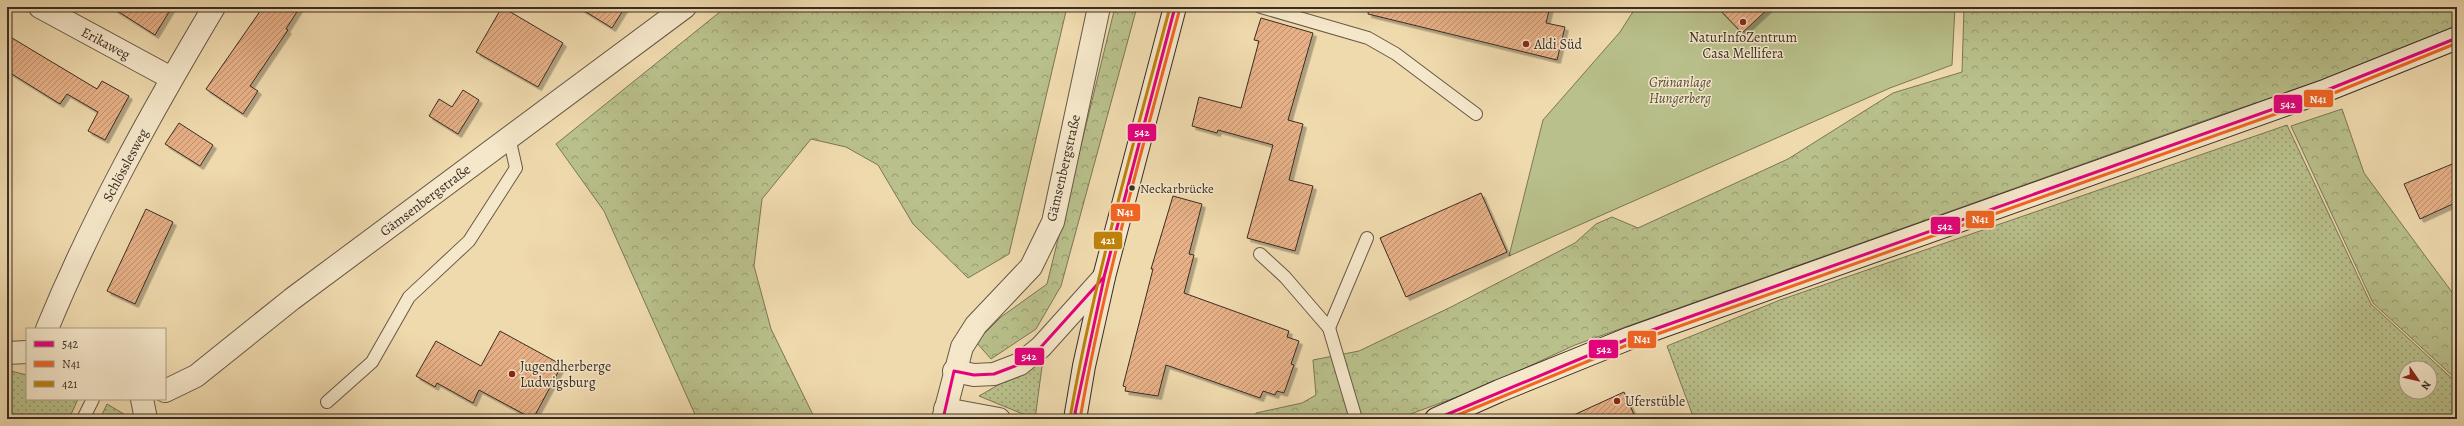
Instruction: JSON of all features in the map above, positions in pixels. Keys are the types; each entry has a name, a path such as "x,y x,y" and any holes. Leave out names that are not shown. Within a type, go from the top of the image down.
{"street":[{"name":"Erikaweg","path":"40,7 172,78"},
{"name":"Schlösslesweg","path":"47,328 100,213 172,78 214,7"},
{"name":"Gämsenbergstraße","path":"166,391 196,376 292,299 685,7"},
{"name":"Gämsenbergstraße","path":"999,419 944,414 954,371 962,346 971,330 1031,267 1053,222 1099,7"},
{"path":"1077,417 1090,335 1104,277 1176,7"},
{"path":"1436,419 1499,390 1630,338 2326,90 2457,38"},
{"path":"954,371 974,375 994,374 1020,364 1041,347 1104,277"},
{"path":"7,353 26,352"},
{"path":"142,400 146,419"}],"lane":[{"path":"1261,7 1368,38 1396,54 1476,114"},
{"path":"327,402 372,362 409,297 469,241 516,168 509,137"},
{"path":"1329,328 1367,238"},
{"path":"1260,254 1285,277 1329,328 1356,419"},
{"path":"83,419 92,400"}],"green space":[{"path":"726,7 1067,7 1009,254 968,278 913,224 878,165 846,147 811,139 762,199 754,266 771,329 815,419 697,419 604,211 556,144"},
{"path":"1115,7 1137,7 1061,286 1036,329 991,359 976,342 1001,317 1047,284"},
{"name":"Grünanlage Hungerberg","path":"1636,7 1955,7 1952,65 1890,88 1509,256 1543,120 1620,32"},
{"path":"1964,7 2457,7 2457,35 2223,114 1575,345 1484,387 1397,419 1254,419 1256,413 1302,403 1316,395 1313,360 1359,351 1451,307 1575,243 1596,224 1612,217 1638,228 1788,159 1893,93 1962,72"},
{"path":"2342,109 2364,173 2457,299 2457,380 2438,363 2438,360 2435,360 2373,303 2291,126"},
{"path":"2287,125 2371,304 2432,360 2398,360 2398,400 2438,400 2438,366 2457,383 2457,419 1694,419 1667,346 1780,300"},
{"path":"1043,359 1035,419 979,396"},
{"path":"7,370 26,375 26,400 78,400 69,419 7,419"},
{"path":"107,404 129,417 130,419 100,419"}],"building":[{"path":"111,7 172,7 155,35"},
{"path":"263,7 300,7 286,29 288,30 250,86 258,91 243,114 206,89"},
{"path":"502,7 563,43 538,87 476,52"},
{"path":"578,7 625,7 612,28"},
{"name":"Aldi Süd","path":"1369,7 1550,7 1546,23 1565,27 1557,60 1368,14"},
{"name":"NaturInfoZentrum Casa Mellifera","path":"1717,7 1770,7 1742,33"},
{"path":"1261,18 1313,33 1288,120 1303,124 1289,180 1313,186 1295,251 1247,238 1273,145 1218,130 1217,133 1192,126 1199,97 1241,108 1259,41 1254,40"},
{"path":"7,35 97,89 102,81 129,96 105,140 88,131 98,112 67,94 60,104 7,71"},
{"path":"463,90 479,100 458,134 429,116 439,99 452,107"},
{"path":"179,123 213,145 200,166 165,144"},
{"path":"2457,162 2457,202 2420,219 2404,184"},
{"path":"1481,193 1507,252 1406,297 1380,238"},
{"path":"1173,196 1202,204 1189,254 1194,255 1184,293 1289,331 1287,337 1299,341 1291,364 1294,365 1284,393 1277,391 1275,395 1263,391 1260,398 1166,365 1158,396 1125,391 1126,387 1123,386 1153,269 1151,269"},
{"path":"146,209 173,222 135,304 107,291"},
{"path":"500,331 562,365 533,419 479,390 473,403 437,383 435,387 416,376 436,341 481,366"},
{"name":"Uferstüble","path":"1624,392 1636,419 1565,419"}],"transit line":[{"name":"421","path":"1070,418 1103,263 1170,7"},
{"name":"542","path":"943,419 954,371 974,375 994,374 1020,364 1041,347 1104,277 1175,7"},
{"name":"N41","path":"1080,419 1113,264 1180,8"},
{"name":"542","path":"1436,419 1630,338 2327,90 2457,38"},
{"name":"N41","path":"1448,419 1632,343 2329,95 2457,43"},
{"name":"542","path":"1080,419 1075,413 1104,278"}],"place":[{"name":"NaturInfoZentrum Casa Mellifera","path":"1743,22"},
{"name":"Aldi Süd","path":"1526,44"},
{"name":"Neckarbrücke","path":"1132,188"},
{"name":"Jugendherberge Ludwigsburg","path":"512,374"},
{"name":"Uferstüble","path":"1617,401"}]}
